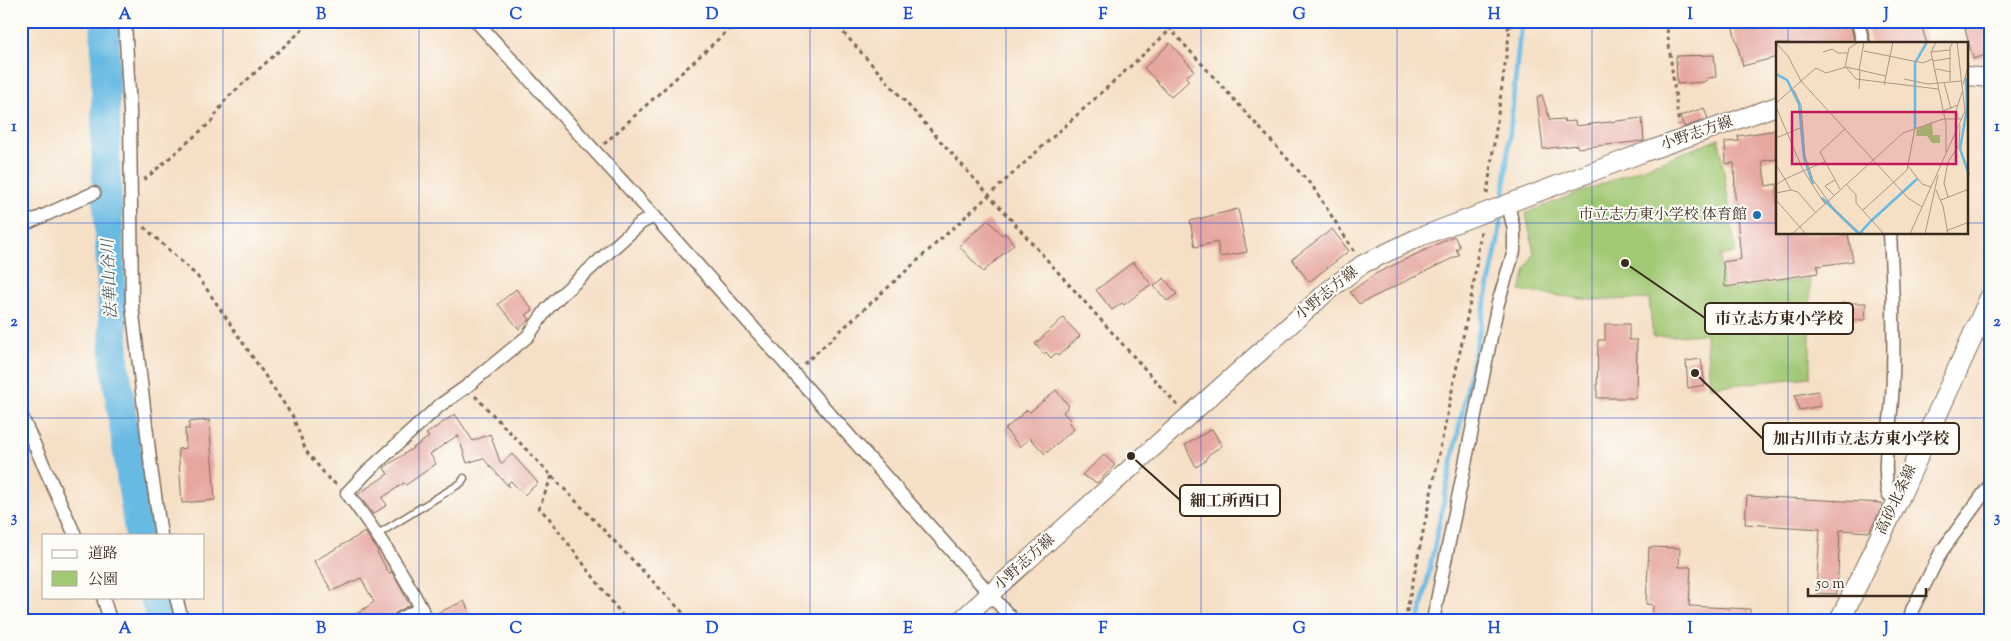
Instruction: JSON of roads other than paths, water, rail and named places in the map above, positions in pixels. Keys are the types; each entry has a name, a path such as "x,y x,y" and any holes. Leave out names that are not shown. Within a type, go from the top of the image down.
{"main road":[{"path":"1968,76 1990,78"},
{"name":"小野志方線","path":"961,620 1329,290 1363,264 1417,238 1776,106"},
{"name":"高砂北条線","path":"1840,620 1898,500 1990,298"}],"street":[{"path":"125,21 130,112 132,305 151,468 161,534"},
{"path":"476,21 654,216 1013,620"},
{"path":"1858,21 1863,42"},
{"path":"21,226 94,192"},
{"path":"1434,620 1498,303 1514,251 1514,230 1508,204"},
{"path":"399,620 424,614 378,534 347,493 366,472 439,406 466,387 528,336 547,310 561,295 641,223 654,216"},
{"path":"1890,235 1892,398 1886,456 1886,484 1888,494 1898,500"},
{"path":"21,415 75,534"},
{"path":"1910,620 1912,610 1941,552 1990,485"},
{"path":"103,598 110,620"},
{"path":"176,598 182,620"}],"lane":[{"path":"378,534 461,483 464,478"}],"waterway":[{"name":"法華山谷川","path":"105,21 106,169 115,365 139,534"},
{"path":"1503,202 1521,21"},
{"path":"1419,620 1498,241 1502,211"},
{"name":"法華山谷川","path":"154,598 162,620"}],"place":[{"name":"市立志方東小学校 体育館","path":"1757,215"},
{"name":"市立志方東小学校","path":"1625,263"},
{"name":"加古川市立志方東小学校","path":"1695,373"},
{"name":"細工所西口","path":"1131,456"}]}
